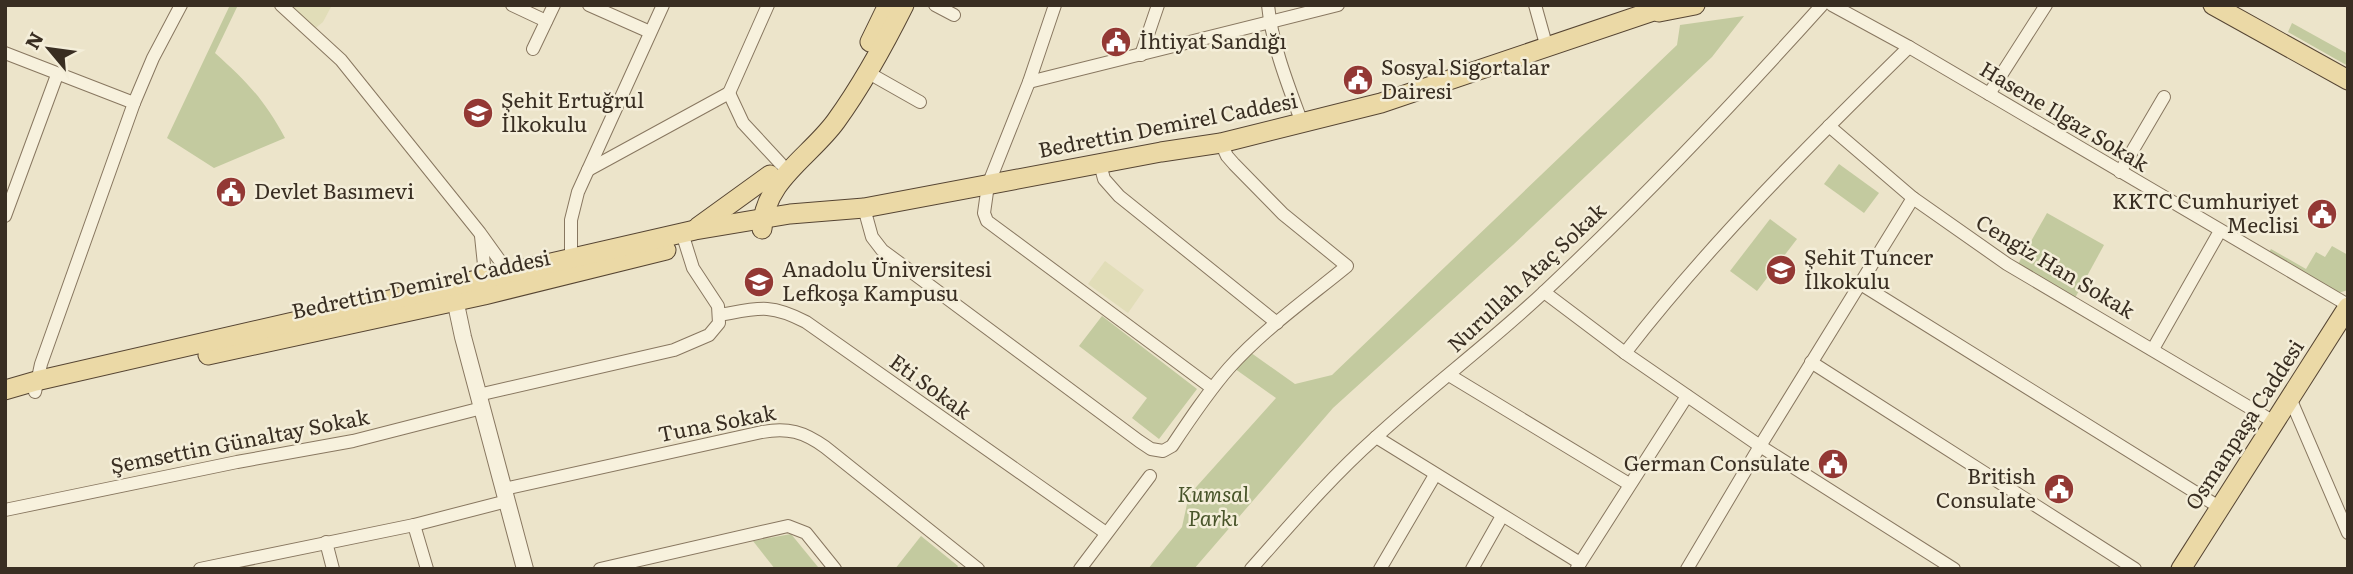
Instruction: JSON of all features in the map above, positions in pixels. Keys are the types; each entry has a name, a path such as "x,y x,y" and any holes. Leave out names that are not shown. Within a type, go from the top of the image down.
{"main road":[{"path":"757,225 759,197 833,104 869,45 888,5"},
{"path":"687,236 825,136 867,72 904,5"},
{"name":"Bedrettin Demirel Caddesi","path":"470,291 508,272 571,258 757,225 795,225 854,209 1221,143 1381,103 1663,9 1695,5"},
{"path":"2213,5 2348,80"},
{"path":"779,171 779,199 790,214"},
{"name":"Bedrettin Demirel Caddesi","path":"757,225 790,214 854,209"},
{"name":"Bedrettin Demirel Caddesi","path":"5,390 36,386 470,291 687,236"},
{"name":"Osmanpaşa Caddesi","path":"2181,569 2348,306"},
{"name":"Bedrettin Demirel Caddesi","path":"5,400 36,386"}],"street":[{"path":"36,386 67,288 134,103 153,58 181,5"},
{"path":"281,5 341,60 480,233 508,272"},
{"path":"512,5 546,21"},
{"path":"533,48 554,5"},
{"path":"589,5 650,33"},
{"path":"571,258 571,219 578,192 663,5"},
{"path":"588,170 729,93 768,5"},
{"path":"935,5 954,15"},
{"path":"1055,5 1029,82 988,185 984,213 991,226 1212,388"},
{"path":"1141,55 1158,5"},
{"path":"1268,5 1287,83 1302,123"},
{"path":"1029,82 1338,5"},
{"path":"1535,5 1547,48"},
{"name":"Nurullah Ataç Sokak","path":"1251,569 1309,503 1376,437 1544,292 1760,75 1822,5"},
{"name":"Hasene Ilgaz Sokak","path":"1832,5 1909,47 2348,306"},
{"path":"1989,94 2046,5"},
{"path":"1625,353 1664,303 1829,126 1909,47"},
{"path":"5,54 134,103"},
{"path":"867,72 920,102"},
{"path":"5,216 57,75"},
{"path":"729,93 743,123 779,171"},
{"path":"2120,173 2164,97"},
{"name":"Cengiz Han Sokak","path":"1829,126 1913,198 2007,264 2274,422"},
{"path":"854,209 882,250 1139,442 1151,449 1163,451 1168,450 1231,366 1277,323 1347,265 1283,214 1227,156 1221,143"},
{"path":"1100,164 1104,179 1119,196 1277,323"},
{"path":"1688,569 1760,446 1913,198"},
{"path":"2153,349 2220,231"},
{"path":"480,233 463,337 525,569"},
{"path":"687,236 693,268 719,306 720,315"},
{"path":"1859,283 2220,507"},
{"path":"1544,292 1687,397 1954,569"},
{"name":"Eti Sokak","path":"720,315 755,308 775,309 806,322 1106,533"},
{"name":"Şemsettin Günaltay Sokak","path":"5,510 353,441 480,401 683,347 709,335 717,326 720,315"},
{"path":"1811,362 2135,569"},
{"path":"1449,374 1629,484"},
{"path":"1376,437 1578,566 1687,397"},
{"path":"2290,398 2348,533"},
{"name":"Tuna Sokak","path":"200,569 235,565 326,542 414,525 505,495 762,432 792,430 825,447 978,569"},
{"path":"1380,569 1435,475"},
{"path":"1080,569 1150,476"},
{"path":"1472,569 1502,516"},
{"path":"414,525 427,569"},
{"path":"600,569 788,526 806,533 835,569"},
{"path":"326,542 333,569"}],"shaded area":[{"path":"272,5 332,5 323,22 308,34"},
{"path":"1105,261 1144,290 1128,313 1088,284"}],"green space":[{"path":"230,5 238,5 215,53 254,92 285,138 214,168 167,138"},
{"name":"Kumsal Parkı","path":"1744,16 1712,57 1513,245 1333,408 1194,569 1148,569 1182,527 1189,495 1276,398 1231,366 1247,350 1295,384 1332,375 1677,45 1680,25"},
{"path":"2292,23 2348,54 2348,66 2288,32"},
{"path":"1839,164 1879,193 1864,213 1824,184"},
{"path":"2047,213 2104,245 2075,298 2017,266"},
{"path":"1770,219 1797,239 1757,291 1730,271"},
{"path":"2332,246 2348,255 2348,290 2335,294 2268,254 2271,249 2306,269 2316,252 2325,257"},
{"path":"1102,316 1197,389 1159,439 1132,418 1147,398 1079,346"},
{"path":"791,534 818,567 775,569 753,541"},
{"path":"921,536 958,566 956,569 895,569"}],"place":[{"name":"İhtiyat Sandığı","path":"1116,42"},
{"name":"Sosyal Sigortalar Dairesi","path":"1358,80"},
{"name":"Şehit Ertuğrul İlkokulu","path":"478,113"},
{"name":"Devlet Basımevi","path":"231,192"},
{"name":"KKTC Cumhuriyet Meclisi","path":"2322,214"},
{"name":"Şehit Tuncer İlkokulu","path":"1781,270"},
{"name":"Anadolu Üniversitesi Lefkoşa Kampusu","path":"759,282"},
{"name":"German Consulate","path":"1833,464"},
{"name":"British Consulate","path":"2059,489"}]}
